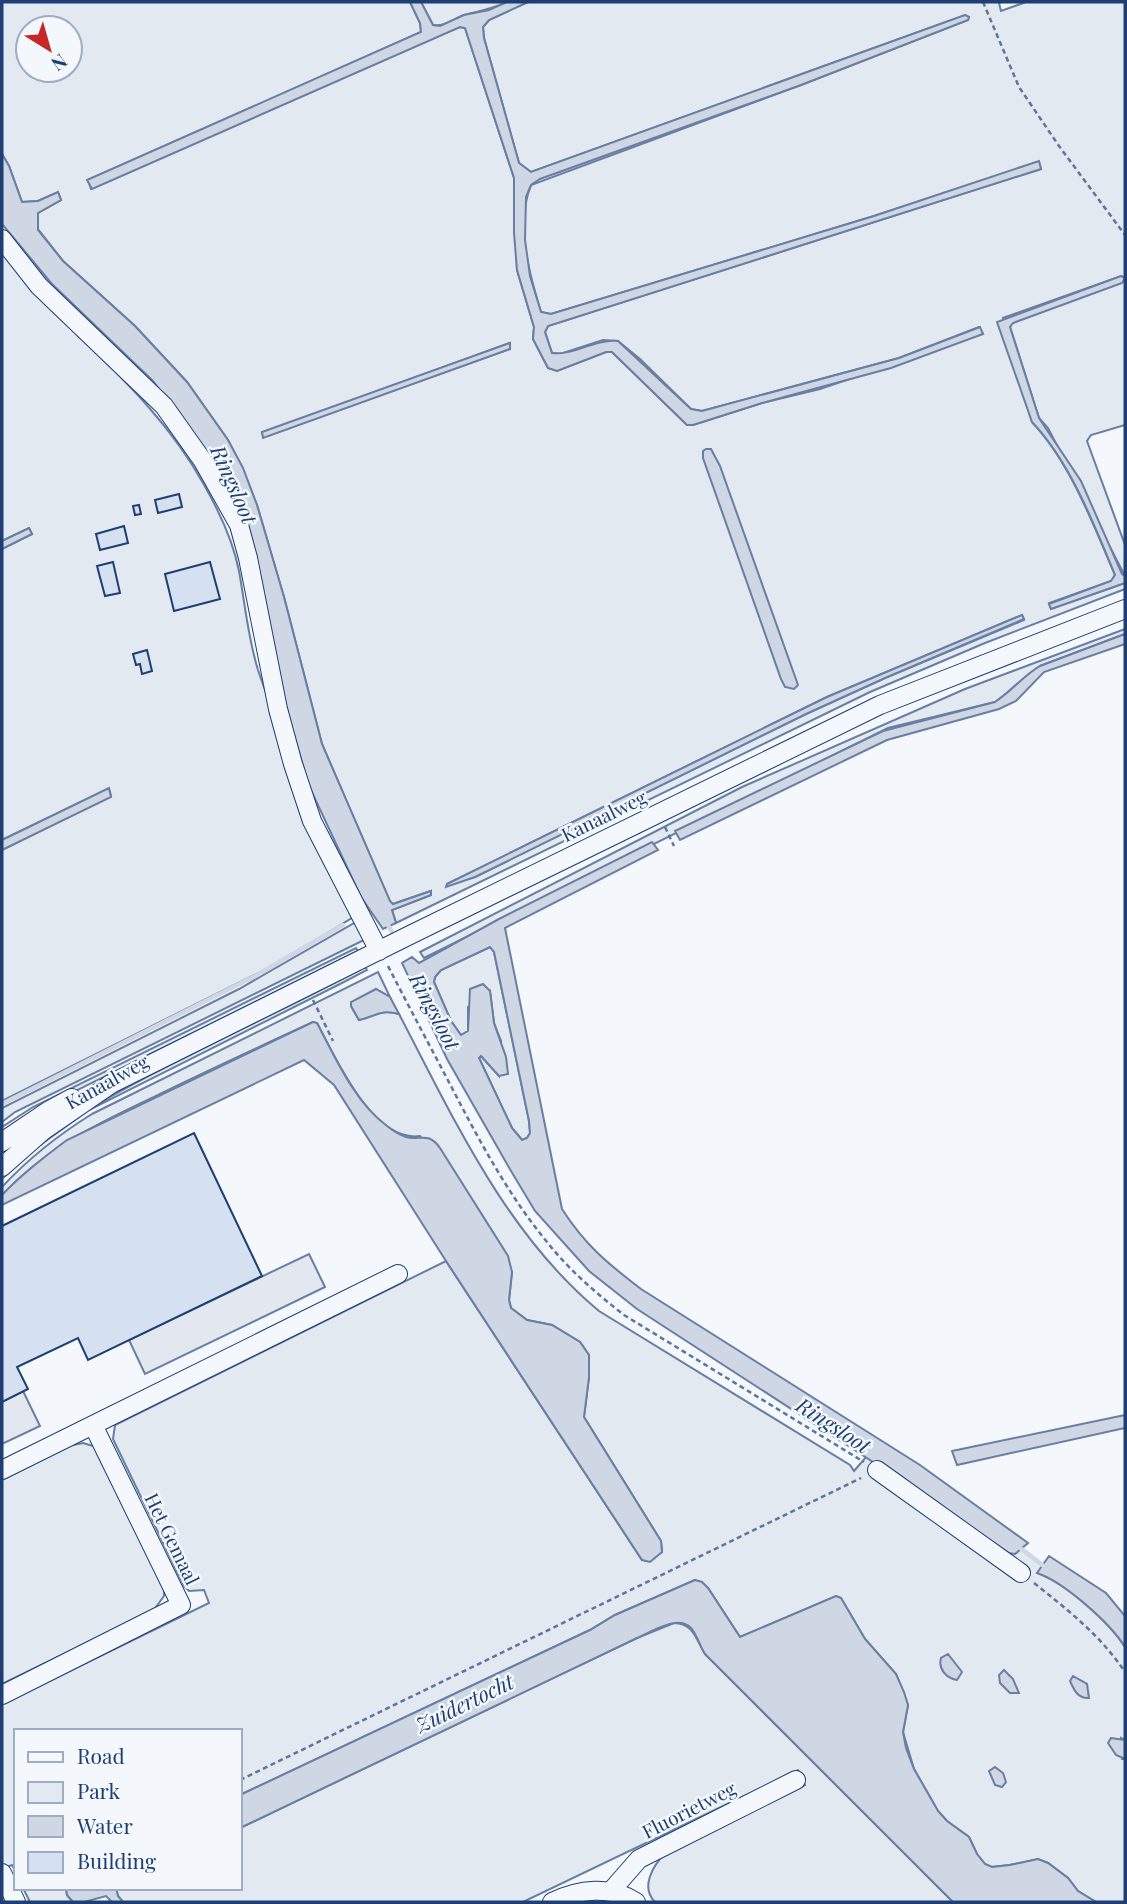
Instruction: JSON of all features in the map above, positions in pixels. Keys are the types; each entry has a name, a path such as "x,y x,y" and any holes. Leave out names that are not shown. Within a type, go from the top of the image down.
{"street":[{"path":"2,239 39,286 164,406 203,461 239,525 278,709 293,764 313,821 386,956"},
{"name":"Kanaalweg","path":"2,1167 44,1130 111,1084 307,987 386,956 410,935 880,705 1125,609"},
{"name":"Kanaalweg","path":"2,1142 69,1099 85,1091 111,1084"},
{"path":"2,1470 398,1274"},
{"name":"Het Gemaal","path":"2,1695 181,1605 93,1425"},
{"path":"877,1470 1021,1573"},
{"name":"Fluorietweg","path":"611,1891 639,1859 796,1780"},
{"path":"2,1873 16,1902"},
{"path":"552,1902 570,1893 592,1890 611,1891 636,1902"}],"path":[{"path":"983,2 1019,87 1125,235"},
{"path":"386,956 481,1143 531,1221 572,1270 624,1315 877,1470"},
{"path":"307,987 333,1041"},
{"path":"242,1779 877,1470"},
{"path":"1021,1573 1077,1617 1098,1637 1125,1672"}],"green space":[{"path":"2,2 410,2 420,23 421,32 88,180 91,189 459,27 465,28 514,178 517,270 534,327 533,339 548,368 557,371 612,352 687,425 693,425 762,403 820,389 983,334 979,327 899,358 702,411 691,409 618,341 603,340 560,354 552,353 545,332 548,326 1041,169 1039,162 874,216 551,314 541,312 526,248 524,216 531,185 801,85 968,20 969,17 965,15 531,172 519,163 484,38 483,27 489,20 528,2 1001,2 1001,11 1026,2 1125,2 1125,278 1121,276 1003,318 1032,422 1046,438 1069,475 1115,575 1111,581 1049,603 1051,609 1125,583 1125,589 985,643 870,692 396,923 392,910 431,895 431,891 393,904 390,902 322,744 257,505 228,440 187,382 135,326 63,261 38,229 38,213 61,200 58,192 38,201 22,202 2,154","holes":["509,343 510,349 264,437 262,433","1022,615 1024,620 806,714 475,877 447,884 827,697"]},
{"path":"421,2 507,2 464,15 445,24 433,25"},
{"path":"2,252 159,420 183,450 209,493 233,548 258,670 355,916 278,963 2,1101 2,850 111,796 109,789 2,840 2,549 32,534 29,528 2,541"},
{"path":"1125,279 1125,425 1091,435 1087,441 1125,545 1125,576 1048,428 1039,418 1010,327 1012,323 1121,283"},
{"path":"1125,629 1125,634 1040,666 995,702 888,728 424,958 420,952 742,787 965,689"},
{"path":"356,922 364,940 15,1112 2,1122 2,1108 239,989"},
{"path":"490,947 494,952 529,1121 530,1133 522,1140 512,1128 479,1058 481,1056 499,1076 501,1041 494,1023 490,991 468,1007 468,1031 461,1035 451,1021 434,982 441,970"},
{"path":"356,948 358,951 49,1104 2,1135 2,1127 33,1107"},
{"path":"365,967 367,970 89,1110 32,1151 2,1179 23,1157 93,1107"},
{"path":"378,972 390,997 376,989 351,1006 359,1020 382,1012 399,1014 462,1134 509,1211 536,1247 599,1311 850,1465 854,1471 866,1457 1015,1554 1021,1548 1043,1566 1038,1573 1074,1594 1118,1637 1125,1647 1125,1740 1121,1738 1122,1759 1125,1759 1125,1902 1096,1902 1078,1891 1068,1878 1048,1863 1038,1859 991,1867 985,1864 969,1837 938,1811 914,1769 903,1732 908,1705 896,1674 865,1639 841,1598 836,1596 740,1637 708,1588 695,1580 615,1615 590,1630 242,1794 242,1729 14,1729 14,1869 12,1865 2,1869 2,1704 209,1603 204,1590 189,1591 184,1586 113,1439 115,1425 446,1261 642,1560 662,1552 661,1541 584,1417 589,1355 580,1342 552,1325 527,1320 511,1308 509,1300 512,1272 420,1136 403,1135 387,1126 372,1112 345,1076 317,1023 313,1022 196,1076 94,1126 38,1162 2,1195 2,1187 23,1166 92,1114"},
{"path":"83,1443 100,1451 164,1586 164,1596 153,1611 2,1684 2,1480 68,1446"},
{"path":"674,1623 690,1629 705,1654 953,1902 655,1902 648,1883 656,1864 665,1853 805,1785 798,1770 523,1902 123,1902 118,1896 116,1890 242,1890 242,1827 637,1638"},
{"path":"24,1890 66,1890 73,1902 30,1902"}],"shaded area":[{"path":"309,1254 325,1287 145,1374 129,1340"},
{"path":"23,1391 40,1426 2,1444 2,1402"}],"water":[{"path":"410,2 421,2 433,25 440,26 464,15 489,10 507,2 528,2 489,20 483,27 519,163 531,172 965,15 969,17 968,20 801,85 540,179 531,185 526,197 525,240 530,276 541,312 551,314 874,216 1039,161 1041,169 548,326 545,332 552,353 567,352 600,342 618,341 691,409 702,411 899,358 980,327 983,334 891,368 693,425 687,425 612,352 557,371 548,368 533,339 534,327 517,270 514,178 465,28 460,27 92,189 87,180 421,32 420,23"},
{"path":"2,154 22,202 38,201 58,192 61,200 38,213 38,230 63,261 135,326 187,382 228,440 243,468 257,505 284,597 322,744 390,901 393,904 431,891 431,895 392,910 396,923 383,929 361,897 309,786 287,712 259,588 180,417 153,381 52,284 2,224"},
{"path":"1121,276 1125,278 1122,283 1013,323 1010,327 1039,418 1081,481 1125,576 1125,583 1051,609 1049,604 1111,581 1115,575 1090,515 1069,475 1046,438 1032,422 997,322"},
{"path":"510,343 510,349 263,438 262,432"},
{"path":"711,449 720,466 798,685 794,689 785,687 781,679 703,458 703,451"},
{"path":"29,528 32,534 2,549 2,541"},
{"path":"1022,615 1024,619 806,714 475,877 446,887 447,884 827,697"},
{"path":"1125,634 1125,644 1044,672 1016,701 999,709 887,740 680,840 675,831 883,731 995,702 1040,666"},
{"path":"109,788 111,797 2,850 2,840"},
{"path":"652,842 658,850 505,928 562,1209 597,1253 641,1289 920,1465 1028,1543 1015,1554 1009,1553 637,1309 589,1271 535,1211 447,1059 402,963 412,957 419,963 499,919","holes":["490,947 494,952 529,1121 530,1133 522,1140 512,1128 479,1058 481,1056 499,1076 508,1074 506,1057 494,1023 490,991 483,984 470,989 468,1031 461,1035 451,1021 434,982 441,970"]},
{"path":"376,989 390,997 399,1014 383,1013 359,1020 351,1002"},
{"path":"313,1022 317,1023 356,1092 376,1116 401,1135 428,1138 440,1148 508,1256 512,1272 509,1300 511,1308 527,1320 552,1325 580,1342 589,1355 584,1417 661,1541 662,1552 650,1562 642,1560 334,1085 304,1060 2,1205 2,1195 10,1187 67,1140"},
{"path":"1125,1415 1125,1428 957,1465 952,1451"},
{"path":"1049,1556 1106,1593 1125,1616 1125,1647 1086,1604 1060,1585 1037,1573"},
{"name":"Zuidertocht","path":"695,1580 708,1588 740,1637 836,1596 841,1598 865,1639 896,1674 908,1705 903,1732 906,1748 914,1769 938,1811 969,1837 985,1864 992,1867 1038,1859 1048,1863 1068,1878 1078,1891 1096,1902 953,1902 705,1654 691,1628 679,1623 657,1629 242,1827 242,1794 590,1630 615,1615"},
{"path":"948,1654 962,1672 957,1680 946,1675 942,1669 941,1658"},
{"path":"1004,1670 1013,1679 1019,1693 1010,1693 1000,1683 999,1675"},
{"path":"1073,1676 1087,1684 1089,1698 1082,1697 1075,1691 1070,1681"},
{"path":"1111,1738 1125,1740 1125,1759 1116,1755 1108,1743"},
{"path":"995,1767 1003,1773 1006,1782 1002,1787 995,1785 989,1771"},
{"path":"66,1890 116,1890 123,1902 112,1902 106,1896 73,1902"}],"building":[{"path":"179,494 182,507 158,513 155,500"},
{"path":"139,505 141,514 135,515 133,506"},
{"path":"124,526 128,543 100,550 96,534"},
{"path":"113,562 120,593 105,596 97,566"},
{"path":"210,562 220,599 174,611 165,574"},
{"path":"147,650 152,671 142,674 140,664 136,665 133,654"},
{"path":"194,1133 262,1276 88,1360 78,1338 17,1367 28,1389 2,1402 2,1226"}],"waterway":[{"name":"Ringsloot","path":"386,921 395,938"},
{"path":"2,1104 255,976 343,925"},
{"name":"Ringsloot","path":"1019,1547 1045,1567"}]}
